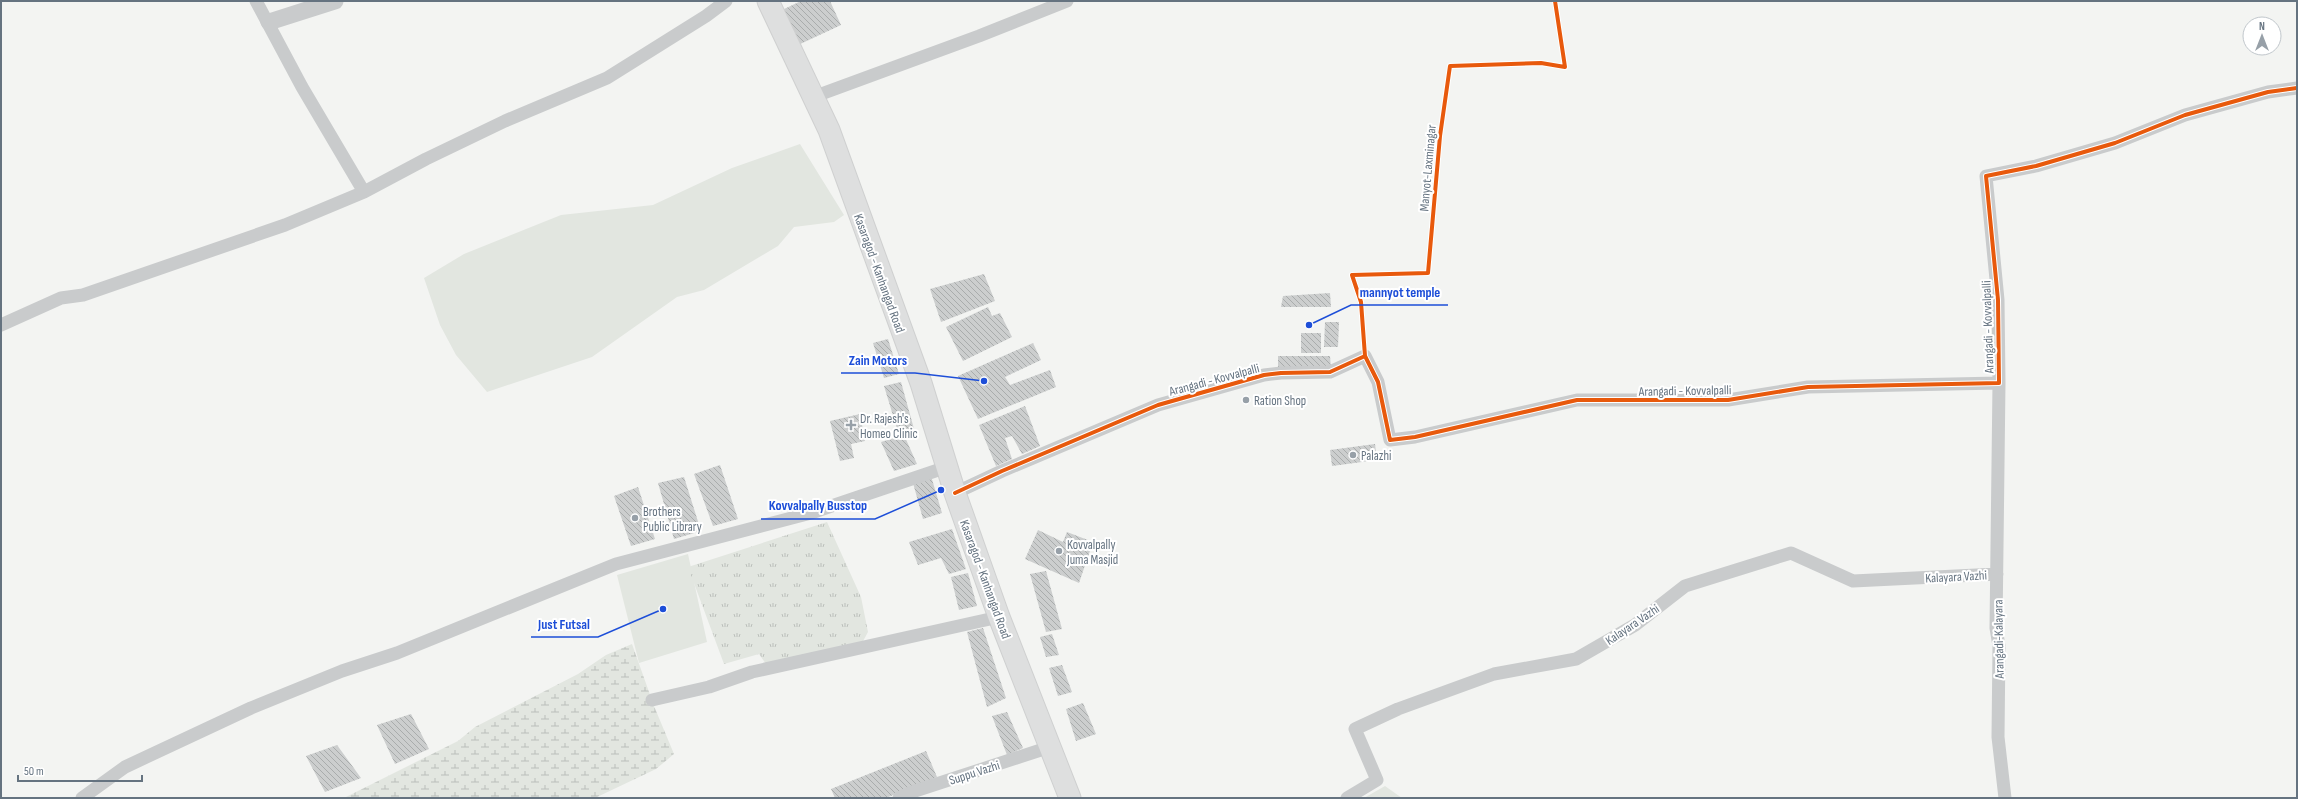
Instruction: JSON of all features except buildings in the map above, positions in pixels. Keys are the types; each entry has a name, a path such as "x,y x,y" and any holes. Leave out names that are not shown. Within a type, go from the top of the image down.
{"main road":[{"name":"Kasaragod - Kanhangad Road","path":"768,1 829,130 921,383 955,493 999,617 1070,798"}],"street":[{"path":"256,1 269,22 302,87 364,192"},
{"path":"269,22 335,1"},
{"path":"1,325 61,298 83,295 228,245 285,225 364,192 426,158 505,121 607,78 706,16 726,1"},
{"path":"813,97 979,36 1067,1"},
{"name":"Arangadi - Kovvalpalli","path":"955,493 1002,470 1158,405 1264,375 1281,373 1330,372 1365,356 1378,382 1390,440 1415,437 1577,400 1728,400 1808,387 1999,383 1998,300 1986,176 2036,166 2115,143 2184,115 2268,92 2297,88"},
{"name":"Arangadi-Kalayara","path":"1999,383 1997,574 1998,737 2005,798"},
{"path":"82,798 125,767 251,708 342,671 397,653 616,564 811,513 947,467"},
{"name":"Kalayara Vazhi","path":"1347,798 1377,780 1355,729 1398,709 1494,674 1576,659 1635,625 1685,586 1791,553 1853,581 1997,574"},
{"path":"652,700 708,687 752,672 999,617"},
{"name":"Suppu Vazhi","path":"899,798 915,790 1050,747"}],"green space":[{"path":"800,144 844,215 834,222 794,227 778,246 704,290 677,297 592,357 487,392 456,355 440,325 424,278 464,254 561,215 653,205 732,168"},
{"path":"827,522 861,597 868,632 862,643 766,664 759,654 724,664 688,567"},
{"path":"688,554 707,642 639,663 617,575"},
{"path":"632,644 654,706 674,754 656,769 595,798 344,798 458,741 475,727 578,674 606,655"},
{"path":"1385,786 1402,798 1364,798"}],"cycle path":[{"name":"Manyot-Laxminagar","path":"1365,356 1361,302 1352,275 1428,273 1440,136 1450,66 1541,63 1565,67 1555,1"},
{"path":"955,493 1002,471 1158,405 1264,375 1281,373 1330,372 1365,356 1378,382 1390,440 1415,437 1577,400 1728,400 1808,387 1999,383 1998,300 1986,176 2036,166 2115,143 2185,115 2268,92 2297,88"}],"place":[{"name":"mannyot temple","path":"1309,325"},
{"name":"Zain Motors","path":"984,381"},
{"name":"Ration Shop","path":"1246,400"},
{"name":"Dr. Rajesh's Homeo Clinic","path":"851,425"},
{"name":"Palazhi","path":"1353,455"},
{"name":"Kovvalpally Busstop","path":"941,490"},
{"name":"Brothers Public Library","path":"635,518"},
{"name":"Kovvalpally Juma Masjid","path":"1059,551"},
{"name":"Just Futsal","path":"663,609"}]}
